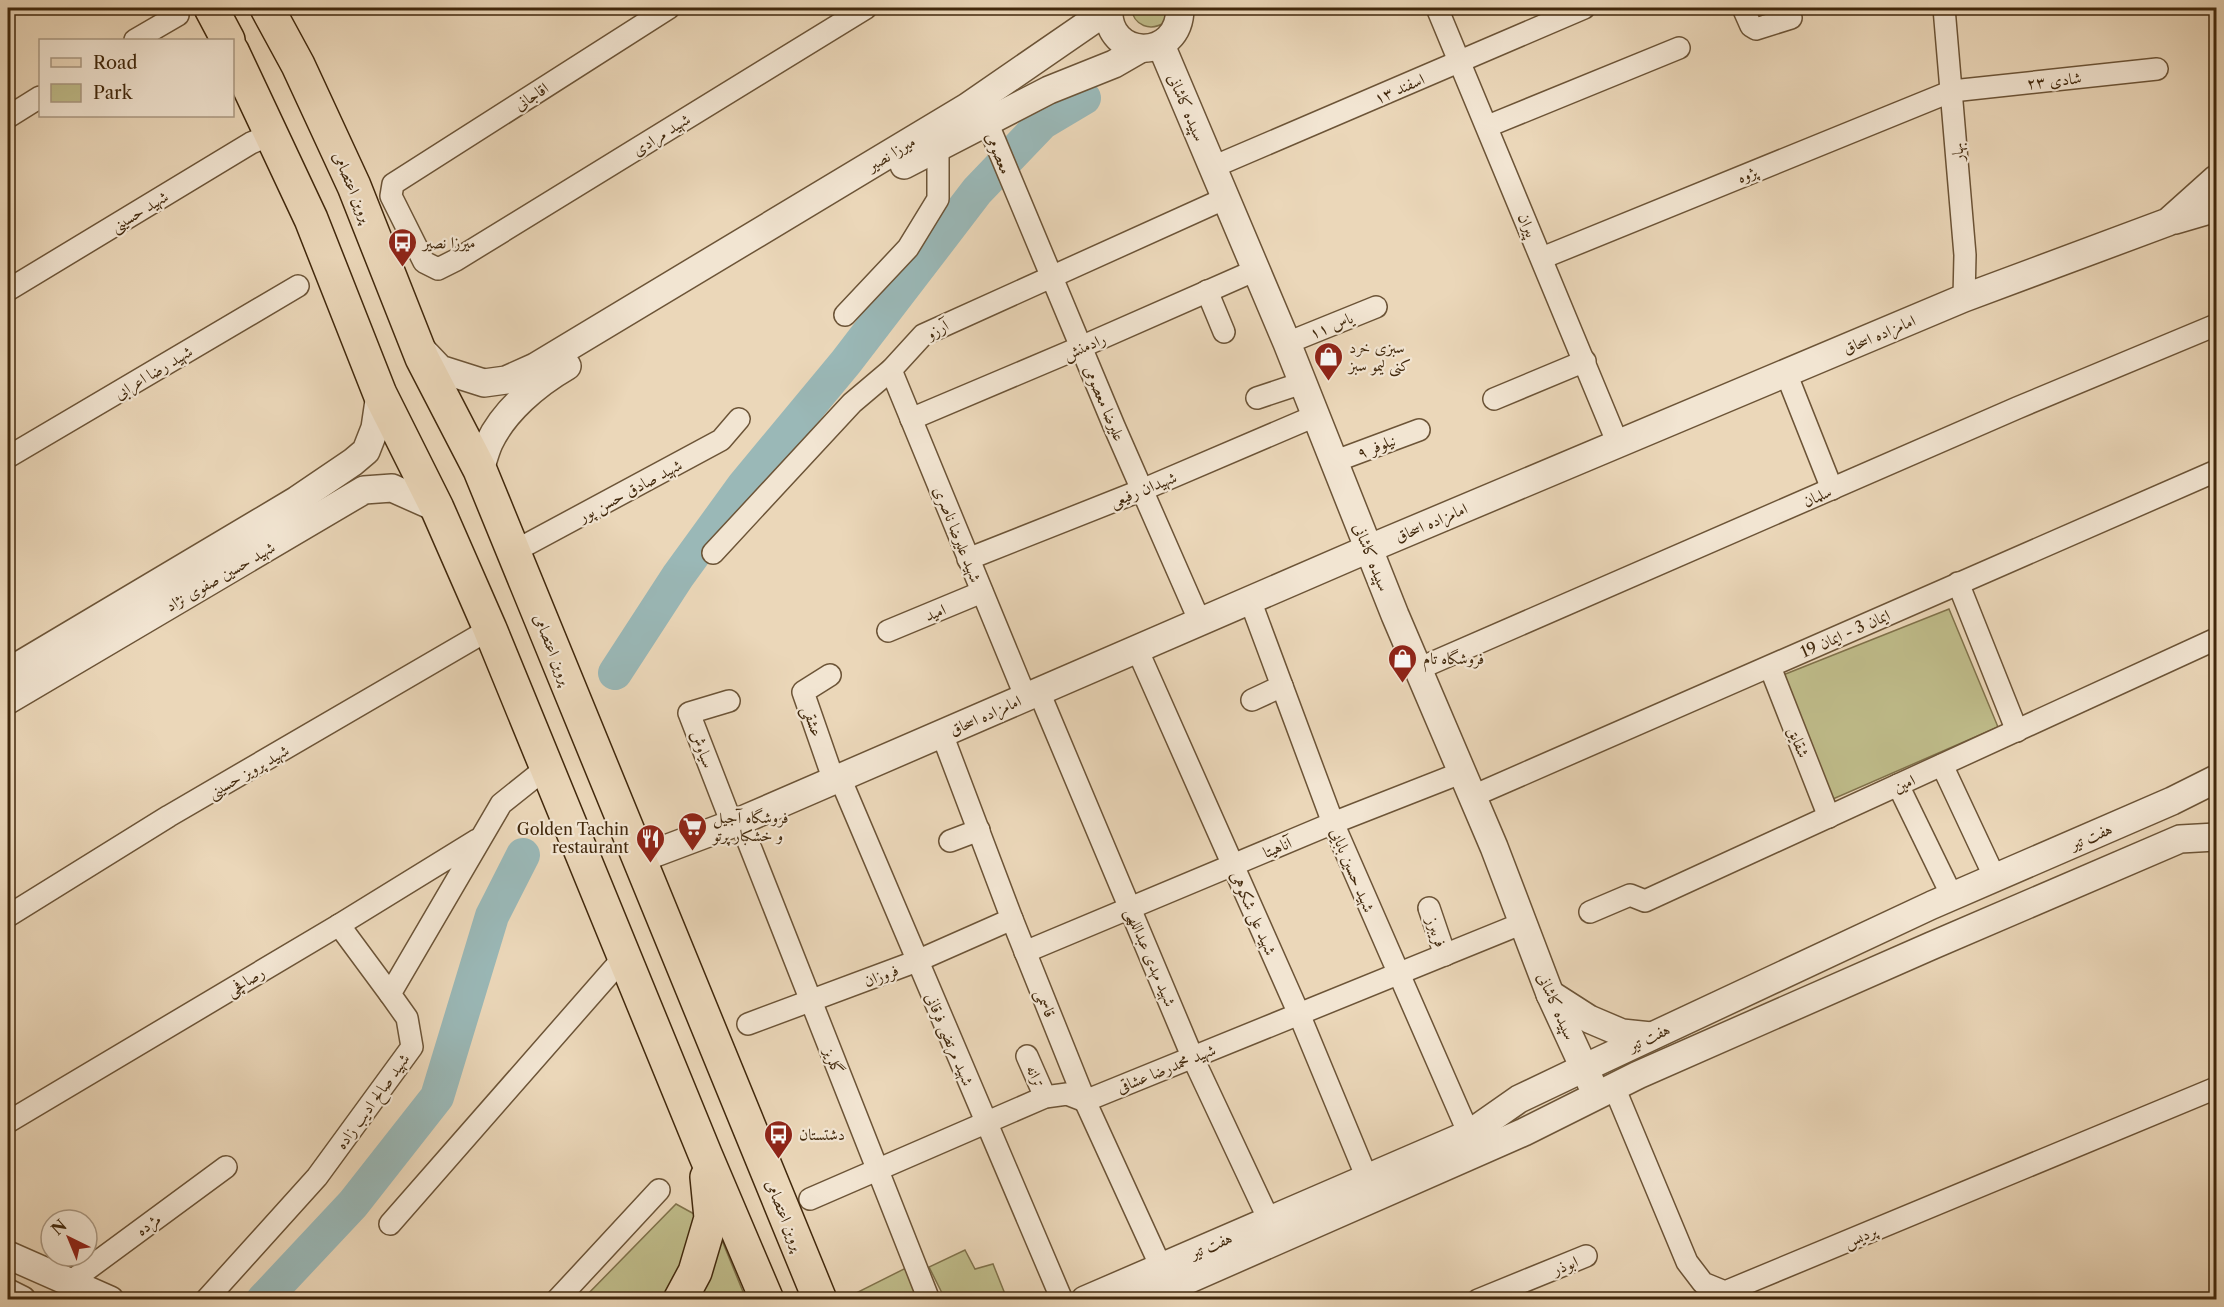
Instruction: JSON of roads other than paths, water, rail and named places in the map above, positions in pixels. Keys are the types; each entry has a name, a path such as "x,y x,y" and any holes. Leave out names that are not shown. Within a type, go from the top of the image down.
{"main road":[{"path":"211,8 227,39"},
{"name":"پروین اعتصامی","path":"267,8 298,65 354,186 417,345 480,470 820,1299"},
{"path":"234,55 310,219 380,394 437,508 490,628 705,1154 767,1299"},
{"path":"680,1299 695,1272 711,1218 705,1154"},
{"path":"797,1246 840,1299"}],"street":[{"name":"اقاجانی","path":"456,260 438,269 424,262 391,196 393,184 669,8"},
{"name":"شهید مرادی","path":"456,260 866,8"},
{"name":"پیران","path":"1437,8 1488,126 1618,444"},
{"name":"اسفند ۱۳","path":"1212,167 1584,8"},
{"path":"1743,8 1751,26 1756,29 1791,18"},
{"name":"بهار","path":"1944,8 1965,255 1964,298"},
{"name":"میرزا نصیر","path":"417,345 440,369 484,382 540,374 569,364 938,147 974,121 1108,9"},
{"path":"1108,9 1110,24 1116,36 1127,45 1150,47 1170,38 1183,11"},
{"path":"137,39 178,15"},
{"name":"میرزا نصیر","path":"480,470 498,427 528,394 540,374 974,121 1150,47"},
{"name":"سپیده کاشانی","path":"1150,47 1226,198 1287,343 1368,549 1494,847 1550,994 1584,1068 1606,1091"},
{"path":"1488,126 1679,48"},
{"name":"شادی ۲۳","path":"1952,91 2157,69"},
{"name":"پژوه","path":"1542,258 1952,91"},
{"path":"8,117 39,99"},
{"name":"معصومی","path":"974,121 1012,184"},
{"name":"شهید حسینی","path":"8,290 251,143 272,134"},
{"path":"845,315 908,248 939,199 938,147"},
{"name":"امامزاده اسحاق","path":"639,860 736,823 1368,549 1964,298 2168,222 2217,179"},
{"name":"علیرضا معصومی","path":"1012,184 1200,622"},
{"name":"آرزو","path":"713,553 852,403 891,370 923,335 1226,198"},
{"path":"2168,222 2217,208"},
{"name":"رادمنش","path":"911,418 1081,348 1256,270"},
{"name":"شهید رضا اعرابی","path":"8,458 298,286"},
{"path":"1208,291 1224,332"},
{"name":"یاس ۱۱","path":"1287,343 1376,307"},
{"name":"سلمان","path":"1418,669 2006,413 2217,325"},
{"path":"1494,399 1585,361"},
{"name":"شهید علیرضا ناصری","path":"891,370 982,592 1032,695"},
{"path":"1786,373 1832,489"},
{"path":"1257,398 1302,383"},
{"name":"شهید حسین صفوی نژاد","path":"8,672 297,500 353,462 366,451 372,436 380,394"},
{"name":"شهیدان رفیعی","path":"968,559 1142,490 1315,416"},
{"name":"شهید صادق حسن پور","path":"513,552 721,440 739,419"},
{"name":"نیلوفر ۹","path":"1334,462 1419,430"},
{"path":"353,462 364,461 373,467 375,478 373,483 364,490"},
{"name":"ایمان 3 - ایمان 19","path":"1468,784 1770,667 2217,471"},
{"name":"شهید حسین صفوی نژاد","path":"8,700 364,490 392,488 437,508"},
{"path":"1958,583 2017,731"},
{"name":"امید","path":"888,631 982,592"},
{"name":"شهید حسین بابایی","path":"1250,600 1333,823 1469,1134"},
{"name":"شهید پرویز حسینی","path":"8,916 170,816 490,628"},
{"name":"امین","path":"1590,912 1630,895 1645,901 2217,639"},
{"name":"شهید علی شکوهی","path":"1137,649 1299,1014 1367,1178"},
{"name":"شقایق","path":"1770,667 1829,817"},
{"name":"عشقی","path":"830,675 803,692 837,779"},
{"path":"1252,700 1282,686"},
{"name":"شهید مهدی عبداللهی","path":"1032,695 1130,909 1192,1056 1269,1220"},
{"name":"سیاوش","path":"729,701 689,713 736,823"},
{"name":"قاسمی","path":"942,734 1012,919 1160,1289"},
{"path":"1942,765 1995,878"},
{"path":"390,994 501,804 546,768"},
{"name":"شهید مرتضی فرقانی","path":"837,779 1062,1299"},
{"name":"هفت تیر","path":"1160,1289 1269,1220 1469,1134 1519,1100 1584,1068 1952,896 2172,801 2217,779"},
{"name":"آناهیتا","path":"1025,952 1333,823 1468,784"},
{"path":"1898,785 1952,896"},
{"path":"2172,801 2183,805 2193,822 2191,830 2180,839"},
{"name":"گلریز","path":"736,823 929,1299"},
{"path":"950,841 979,830"},
{"name":"هفت تیر","path":"1085,1299 1160,1289 1524,1132 1606,1091 2180,839 2217,837"},
{"name":"رصافچی","path":"8,1122 339,925 480,838"},
{"name":"فریبرز","path":"1429,908 1445,956"},
{"name":"فروزان","path":"748,1024 917,961 1012,919"},
{"name":"شهید محمدرضا عشاقی","path":"1085,1101 1523,923"},
{"name":"شهید صالح ادیب زاده","path":"206,1299 317,1178 412,1047 406,1018 339,925"},
{"path":"390,1224 624,957"},
{"path":"1550,994 1589,1019 1622,1033 1651,1036"},
{"name":"ترانه","path":"1027,1056 1044,1096"},
{"name":"پردیس","path":"1606,1091 1687,1262 1703,1283 1725,1292 2217,1088"},
{"path":"810,1199 1044,1096 1067,1094 1085,1101"},
{"name":"مژده","path":"70,1282 226,1167"},
{"path":"557,1299 660,1190"},
{"path":"8,1256 110,1299"},
{"name":"ابوذر","path":"1478,1299 1586,1256"}],"waterway":[{"path":"615,673 678,576 744,485 846,362 977,191 1042,123 1084,98"},
{"path":"263,1300 353,1204 437,1097 492,916 523,855"}],"place":[{"name":"میرزا نصیر","path":"402,268"},
{"name":"سبزی خرد کنی لیمو سبز","path":"1328,382"},
{"name":"فروشگاه تام","path":"1402,684"},
{"name":"فروشگاه آجیل و خشکبار پرتو","path":"692,852"},
{"name":"Golden Tachin restaurant","path":"650,864"},
{"name":"دشتستان","path":"778,1160"}]}
